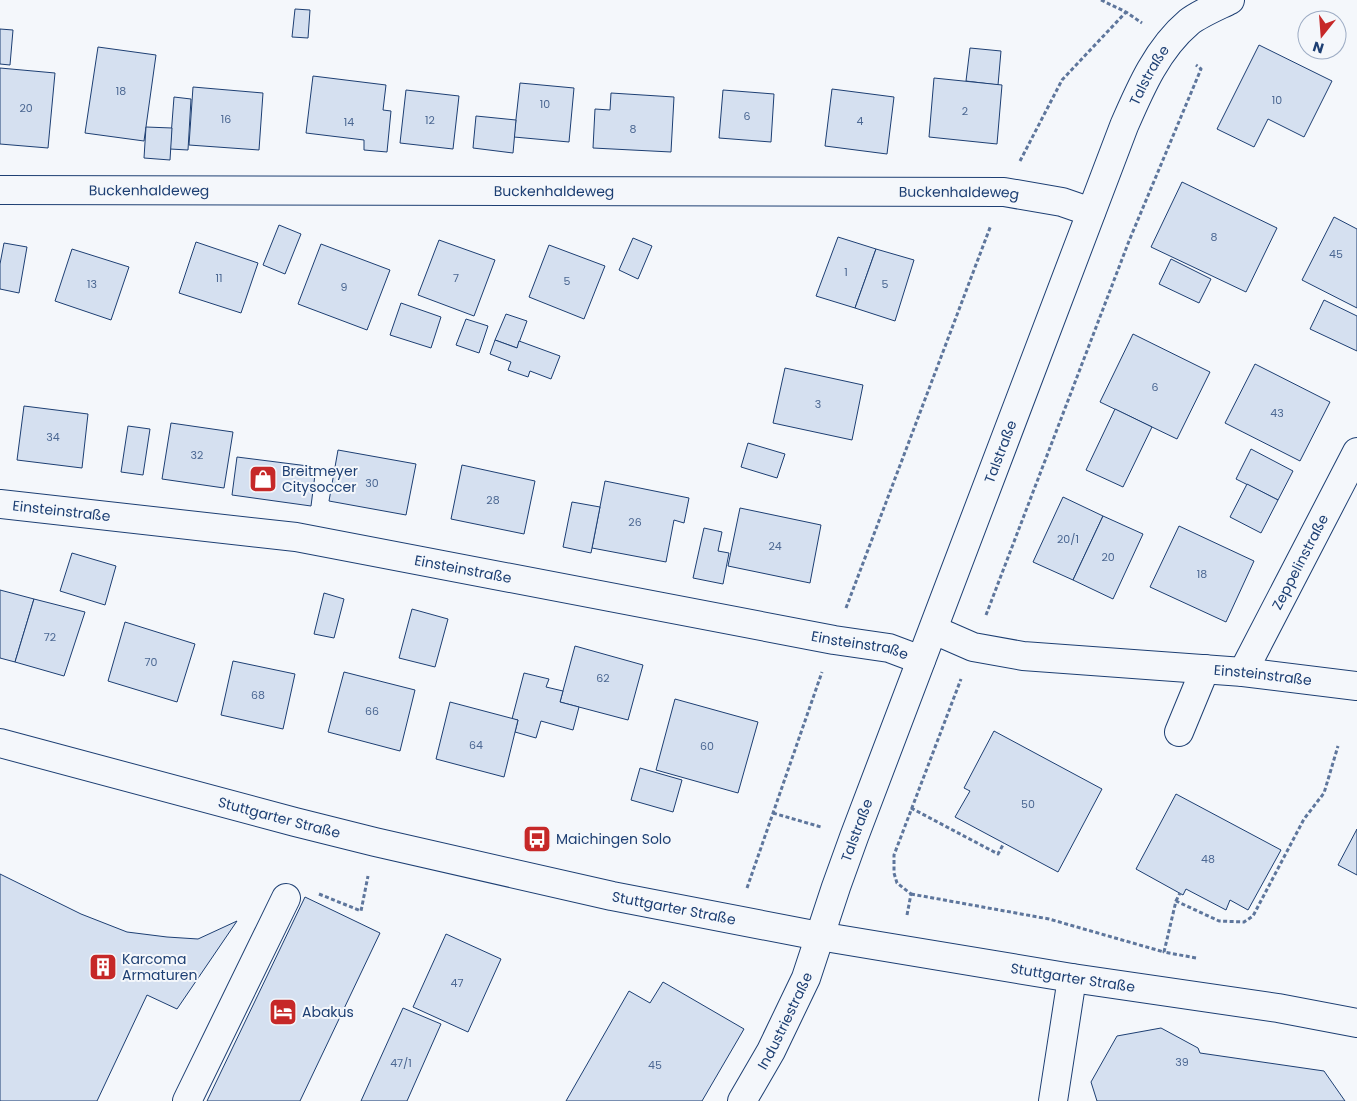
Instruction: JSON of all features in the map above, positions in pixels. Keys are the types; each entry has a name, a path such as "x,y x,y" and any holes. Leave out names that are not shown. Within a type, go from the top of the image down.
{"street":[{"name":"Talstraße","path":"819,936 921,660 934,630 1091,212 1143,81 1169,43 1190,22 1230,0"},
{"name":"Buckenhaldeweg","path":"5,193 1004,192 1062,202 1091,212"},
{"name":"Zeppelinstraße","path":"1244,672 1357,452"},
{"name":"Einsteinstraße","path":"0,504 296,537 834,640 890,648 921,660"},
{"name":"Einsteinstraße","path":"934,630 973,647 1023,656 1244,672 1357,686"},
{"path":"1179,732 1205,669"},
{"name":"Stuttgarter Straße","path":"0,743 286,820 612,896 900,950 1072,978 1278,1008 1357,1023"},
{"path":"187,1101 286,898"},
{"name":"Industriestraße","path":"742,1101 771,1052 806,978 819,936"},
{"path":"1053,1101 1072,978"}],"path":[{"path":"1101,0 1126,12 1201,68 1129,241 911,808 894,855 894,873 897,883 911,894 1049,919 1164,952 1203,960"},
{"path":"736,920 834,640 1004,192 1062,80 1126,12"},
{"path":"1176,901 1219,921 1244,922 1253,916 1304,819 1324,793 1338,746"},
{"path":"911,808 998,854 1004,843"},
{"path":"286,898 298,885 361,912 375,842"},
{"path":"1164,952 1176,901 1180,893"},
{"path":"900,950 911,894"}],"building":[{"path":"295,9 310,10 308,38 292,37"},
{"path":"0,29 13,30 10,65 0,64"},
{"path":"1259,45 1332,81 1304,137 1268,119 1254,147 1217,129"},
{"path":"98,47 156,55 144,141 85,133"},
{"path":"970,48 1001,51 998,85 966,81"},
{"path":"0,68 55,73 48,148 0,144"},
{"path":"313,76 386,85 383,110 391,111 387,152 364,150 364,140 306,133"},
{"path":"934,78 1002,85 997,144 929,137"},
{"path":"520,83 574,88 569,142 514,137"},
{"path":"193,87 263,93 259,150 189,145"},
{"path":"832,89 894,97 887,154 825,146"},
{"path":"406,90 459,96 453,149 400,143"},
{"path":"723,90 774,94 771,142 719,138"},
{"path":"611,93 674,97 671,152 593,148 595,109 610,110"},
{"path":"174,97 191,99 188,150 170,149"},
{"path":"476,116 516,120 513,153 473,148"},
{"path":"146,127 172,128 170,160 144,158"},
{"path":"1182,182 1277,228 1246,292 1151,247"},
{"path":"1334,217 1357,229 1357,308 1302,280"},
{"path":"279,225 301,234 285,274 263,265"},
{"path":"838,237 876,249 855,308 816,296"},
{"path":"633,238 652,246 638,279 619,270"},
{"path":"439,240 495,260 474,316 418,295"},
{"path":"196,242 258,263 241,313 179,293"},
{"path":"4,243 27,247 19,293 0,289 0,264"},
{"path":"321,244 390,270 367,330 298,304"},
{"path":"549,245 605,266 584,319 529,297"},
{"path":"72,249 129,267 111,320 55,301"},
{"path":"876,249 914,260 895,321 855,308"},
{"path":"1171,259 1211,279 1199,303 1159,284"},
{"path":"1324,300 1357,316 1357,351 1310,329"},
{"path":"401,303 441,317 431,348 390,335"},
{"path":"506,314 527,321 517,348 495,340"},
{"path":"466,319 488,326 479,353 456,345"},
{"path":"1133,334 1210,372 1177,439 1100,402"},
{"path":"495,340 517,348 519,341 560,356 551,379 530,371 528,377 508,370 511,362 490,354"},
{"path":"1255,364 1330,402 1300,461 1225,423"},
{"path":"785,368 863,385 852,440 773,423"},
{"path":"24,406 88,414 82,468 17,460"},
{"path":"1115,409 1152,427 1123,487 1086,470"},
{"path":"171,423 233,432 224,488 162,479"},
{"path":"128,426 150,429 143,475 121,472"},
{"path":"748,443 785,454 777,478 741,467"},
{"path":"1251,449 1293,471 1278,500 1236,479"},
{"path":"338,450 416,464 406,515 329,501"},
{"path":"237,457 316,467 311,506 232,495"},
{"path":"462,465 535,481 524,534 451,519"},
{"path":"605,481 689,498 684,523 674,520 666,562 592,548"},
{"path":"1247,484 1278,500 1261,533 1230,517"},
{"path":"1063,497 1103,516 1073,580 1033,562"},
{"path":"572,502 600,507 591,553 563,547"},
{"path":"740,508 821,525 810,583 728,566"},
{"path":"1103,516 1143,534 1113,599 1073,580"},
{"path":"1179,526 1254,561 1226,622 1150,587"},
{"path":"704,528 722,532 718,551 729,553 723,584 693,578"},
{"path":"72,553 116,566 105,605 60,591"},
{"path":"0,590 34,599 15,662 0,658"},
{"path":"324,593 344,599 334,638 314,634"},
{"path":"34,599 85,612 64,676 15,662"},
{"path":"412,609 448,619 435,667 399,658"},
{"path":"125,622 195,644 177,702 108,681"},
{"path":"575,646 643,665 628,720 560,702"},
{"path":"233,661 295,674 283,729 221,715"},
{"path":"344,672 415,690 400,751 328,732"},
{"path":"524,673 549,679 546,687 563,691 560,702 579,707 573,730 541,721 536,738 515,732 518,720 512,719"},
{"path":"675,699 758,722 738,793 656,770"},
{"path":"450,702 518,720 504,777 436,759"},
{"path":"994,731 1102,789 1058,872 955,817 970,791 964,788"},
{"path":"640,768 682,780 673,812 631,800"},
{"path":"1176,794 1281,850 1248,910 1230,900 1226,910 1186,889 1183,895 1136,869"},
{"path":"1357,829 1357,875 1338,865"},
{"name":"Karcoma Armaturen","path":"0,874 81,914 127,932 198,939 237,921 177,1009 147,995 97,1101 0,1101"},
{"path":"305,897 380,933 300,1101 207,1101"},
{"path":"446,934 501,959 468,1032 413,1007"},
{"path":"663,982 744,1029 702,1101 566,1101 629,991 650,1003"},
{"path":"403,1008 441,1024 407,1101 361,1101"},
{"path":"1161,1028 1198,1048 1200,1053 1324,1071 1345,1101 1097,1101 1091,1082 1117,1036"}],"place":[{"name":"Breitmeyer Citysoccer","path":"263,479"},
{"name":"Maichingen Solo","path":"537,839"},
{"name":"Karcoma Armaturen","path":"103,967"},
{"name":"Abakus","path":"283,1012"}]}
